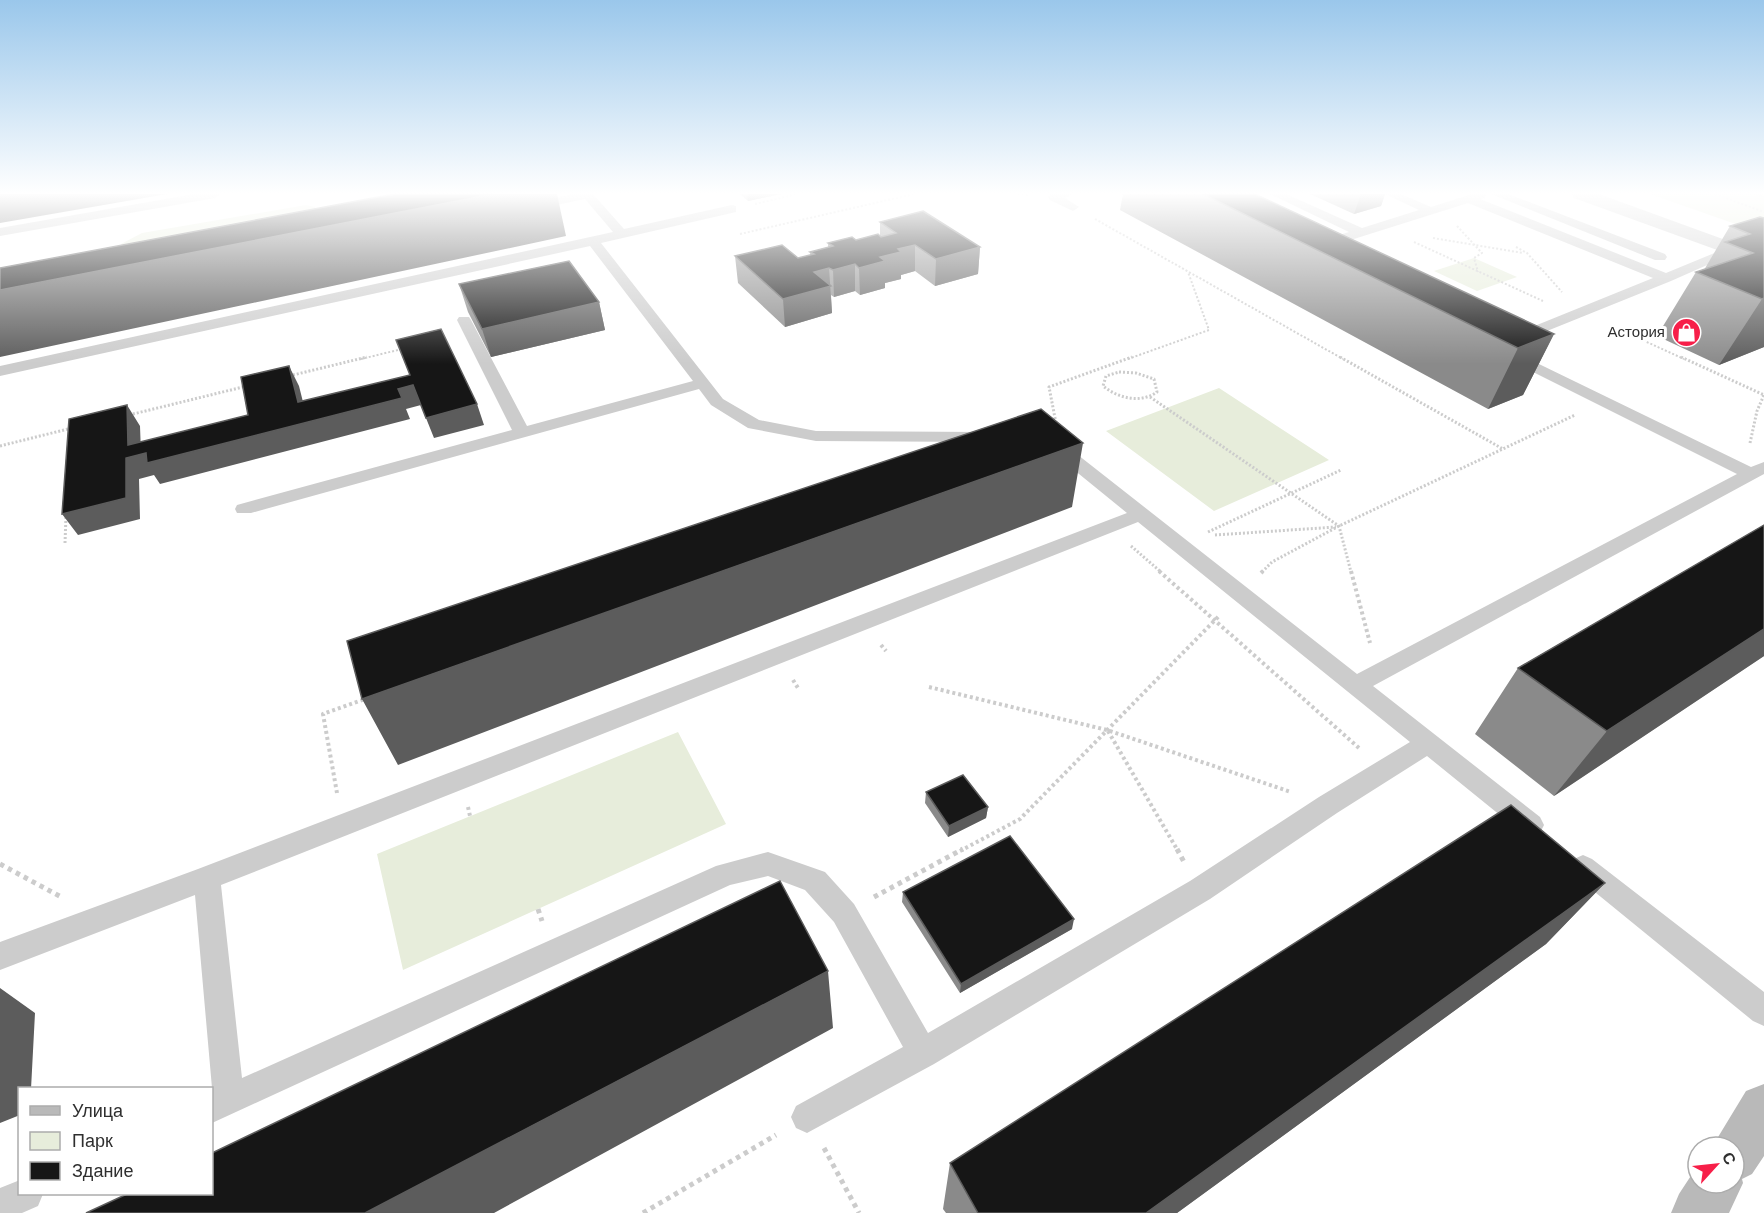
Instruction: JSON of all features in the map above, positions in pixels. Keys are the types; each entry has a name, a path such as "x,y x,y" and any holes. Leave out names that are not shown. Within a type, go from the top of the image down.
{"main road":[{"path":"1746,1137 1764,1109"},
{"path":"1698,1213 1709,1195"}],"street":[{"path":"1736,251 1764,261"}],"lane":[{"path":"0,370 549,251"},
{"path":"599,251 655,337 703,383 717,402 754,424 816,436 999,437"},
{"path":"1312,257 1325,251"},
{"path":"1597,251 1666,278"},
{"path":"1643,251 1660,257"},
{"path":"1733,251 1494,347 1603,401 1757,470"},
{"path":"467,326 522,433"},
{"path":"244,509 703,383"},
{"path":"1053,444 1241,594 1362,681 1428,743 1549,840"},
{"path":"1362,681 1757,470"},
{"path":"0,956 343,826 1141,514"},
{"path":"807,1117 923,1053 1200,890 1328,805 1428,743"},
{"path":"1567,855 1764,1011"},
{"path":"207,878 220,1104 726,874 768,864 815,881 844,913 923,1053"},
{"path":"0,1205 24,1195"}],"path":[{"path":"1150,251 1503,449"},
{"path":"1432,251 1575,315"},
{"path":"1478,272 1474,258 1482,253 1479,251"},
{"path":"1514,251 1539,255"},
{"path":"1053,444 1049,387 1209,330 1188,272"},
{"path":"287,376 467,326"},
{"path":"1150,397 1157,392 1154,380 1140,372 1119,371 1106,376 1103,386 1114,395 1134,400 1150,397 1340,526 1371,645 1362,681"},
{"path":"128,415 253,385"},
{"path":"1757,470 1748,457 1752,431 1764,395"},
{"path":"844,913 1020,819 1272,562 1340,526 1603,401"},
{"path":"0,446 82,426"},
{"path":"1340,526 1199,536 1341,470"},
{"path":"65,543 66,510"},
{"path":"1109,527 1384,770"},
{"path":"929,687 1107,730 1328,805"},
{"path":"343,826 323,714 368,698"},
{"path":"1107,730 1200,890"},
{"path":"0,864 101,918"},
{"path":"643,1213 807,1117 859,1213"}],"green space":[{"path":"120,251 157,251 120,257"},
{"path":"1474,258 1517,277 1477,291 1434,271"},
{"path":"1219,388 1329,460 1214,511 1106,431"},
{"path":"678,732 726,824 403,970 377,854"}],"building":[{"path":"93,251 202,251 0,290 0,268"},
{"path":"758,251 789,251 798,258 814,254 810,252 901,252 880,257 885,261 859,268 855,264 814,272 831,286 783,299 735,256"},
{"path":"923,251 967,251 936,259"},
{"path":"1319,251 1376,251 1554,334 1518,348"},
{"path":"1747,251 1764,251 1764,298 1762,299 1696,272 1753,253"},
{"path":"569,261 599,302 482,329 459,284"},
{"path":"441,329 477,404 426,418 413,385 398,389 402,398 147,463 146,453 126,458 126,498 62,514 69,419 127,405 128,445 248,415 241,377 289,366 298,402 410,375 396,340"},
{"path":"1041,409 1083,443 362,699 347,641"},
{"path":"1764,525 1764,629 1607,731 1518,668"},
{"path":"963,775 988,807 949,826 926,792"},
{"path":"1511,805 1605,883 1146,1213 978,1213 950,1163"},
{"path":"1010,836 1074,919 961,984 903,892"},
{"path":"780,881 828,971 365,1213 86,1213 125,1195 213,1195 213,1153"}],"place":[{"name":"Астория","path":"1686,332"}]}
